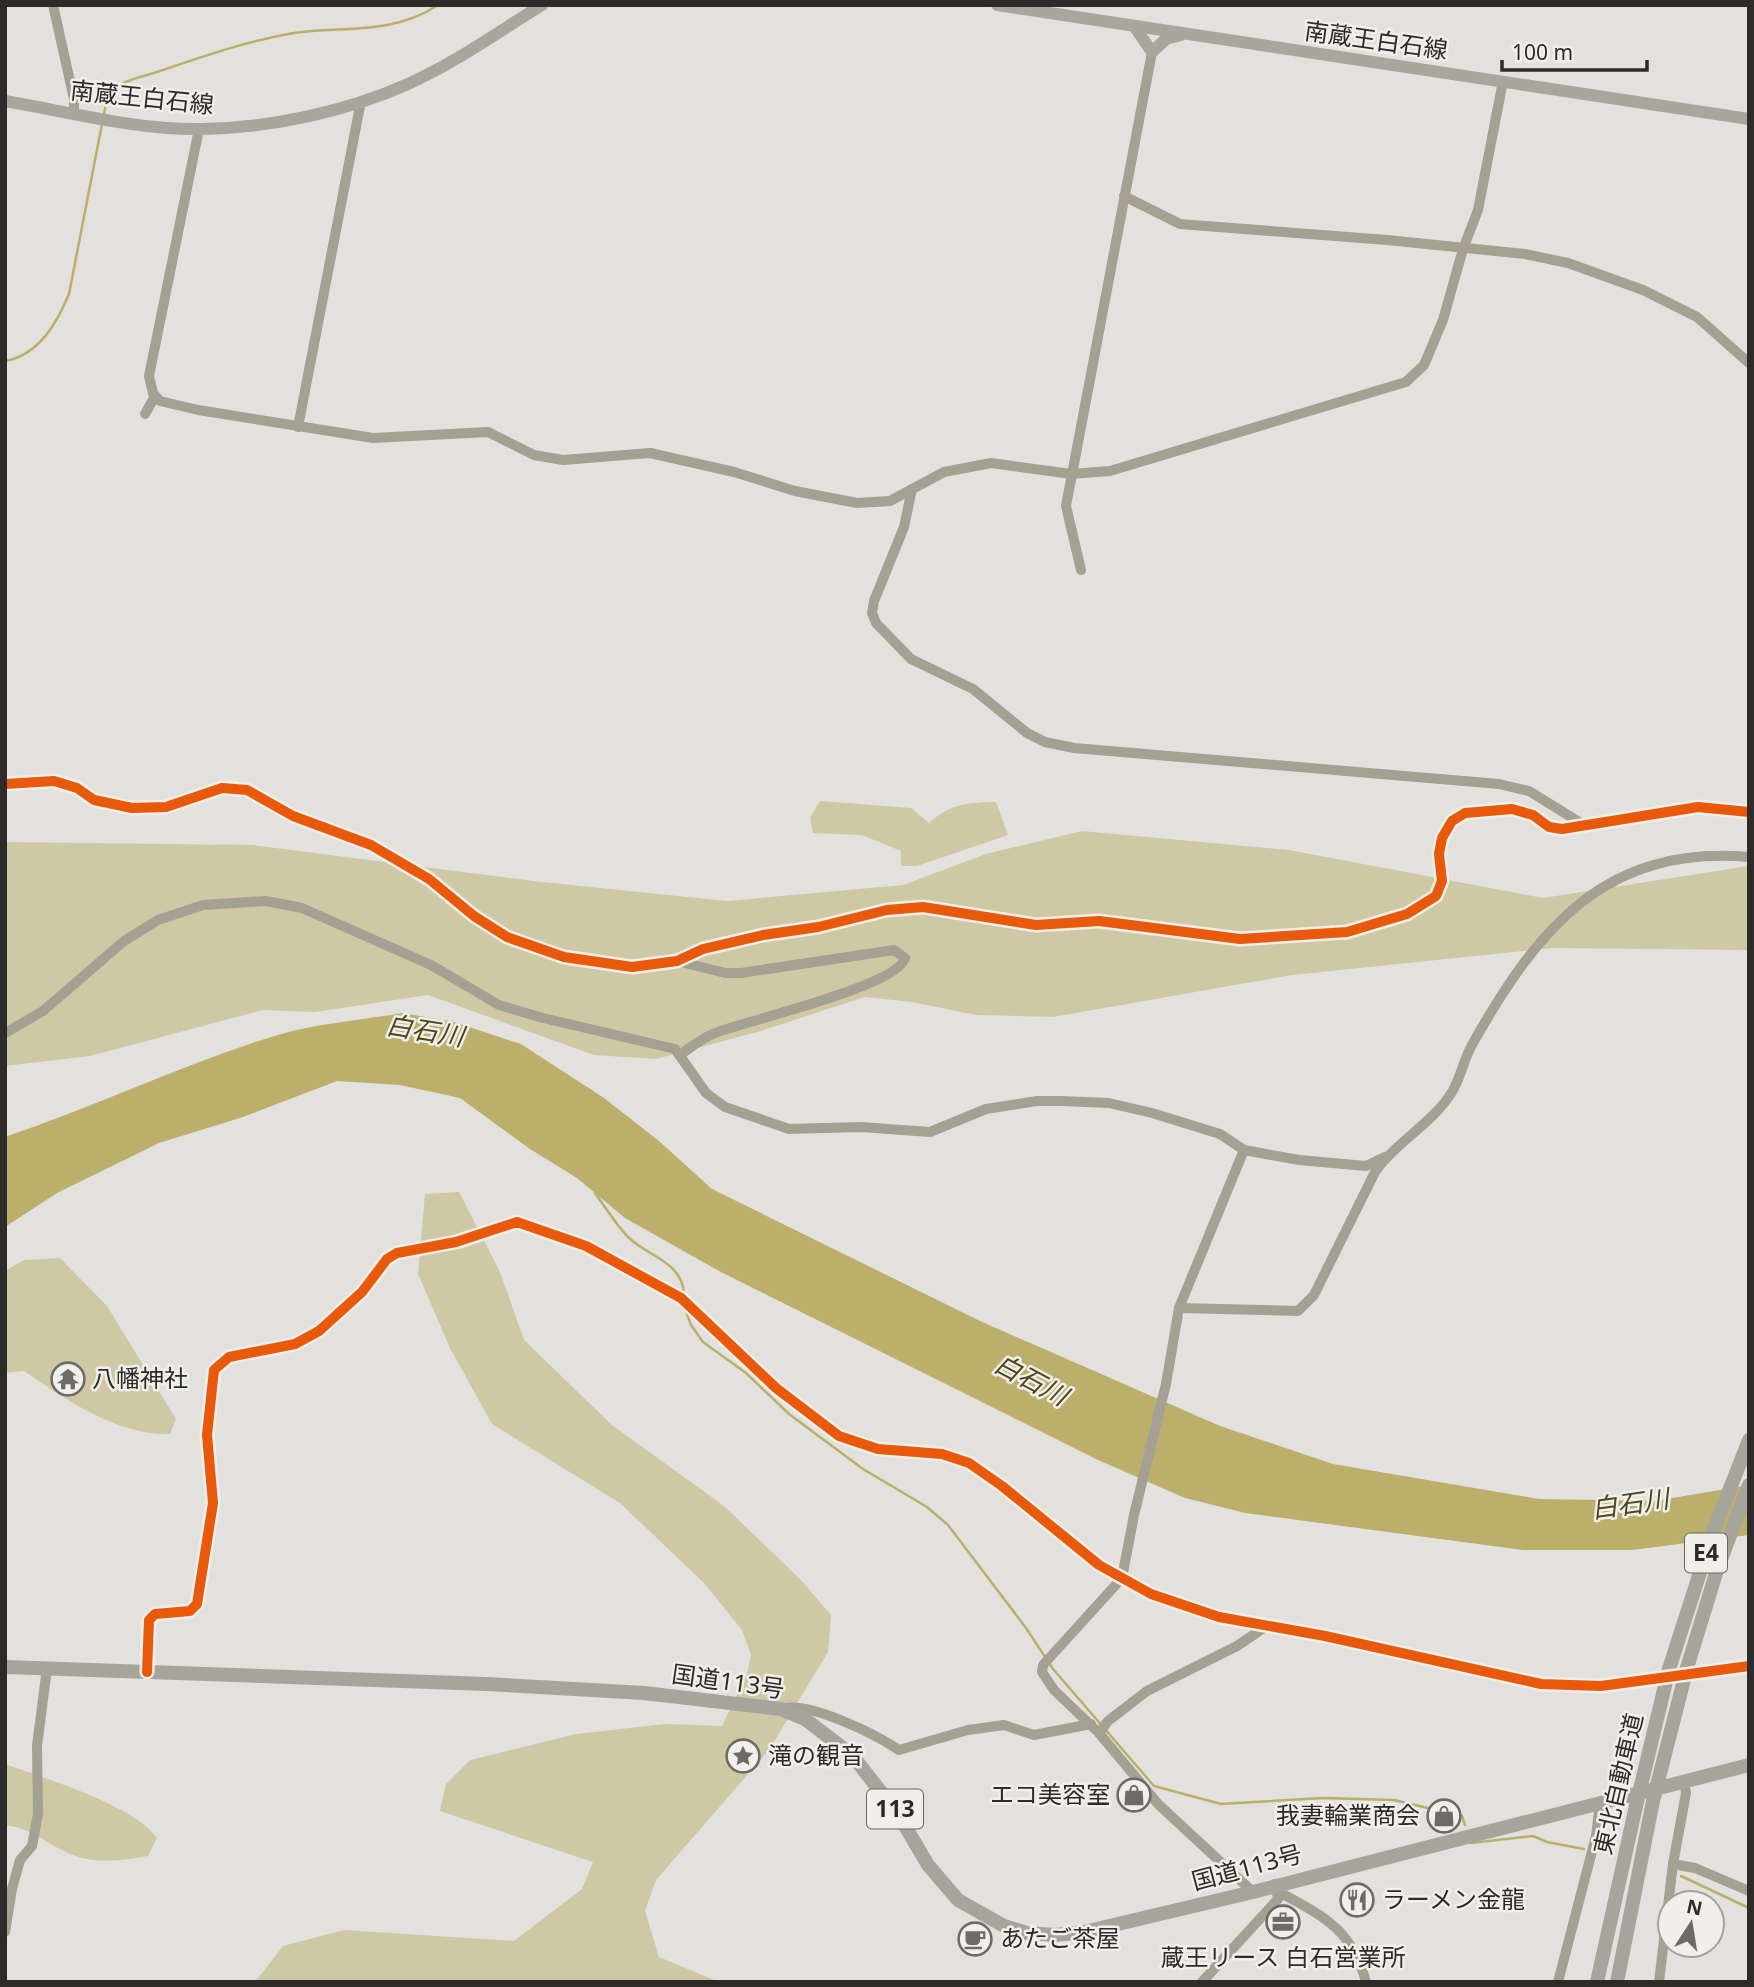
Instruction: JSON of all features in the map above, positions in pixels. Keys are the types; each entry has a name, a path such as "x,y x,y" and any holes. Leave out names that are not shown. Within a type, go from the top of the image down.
{"highway":[{"name":"東北自動車道","path":"1597,1982 1636,1805 1689,1602 1749,1440"},
{"name":"東北自動車道","path":"1617,1982 1653,1801 1698,1628 1749,1485"},
{"name":"国道113号","path":"5,1667 500,1685 644,1693 781,1709 805,1719 852,1755 898,1814 942,1884 981,1915 1027,1933 1084,1932 1252,1892 1749,1765"}],"main road":[{"name":"南蔵王白石線","path":"5,100 110,119 199,129 275,121 361,101 407,84 448,64 542,5"},
{"name":"南蔵王白石線","path":"997,5 1749,119"},
{"path":"1134,26 1152,52 1166,39 1186,34"}],"street":[{"path":"53,5 75,99 74,113"},
{"path":"1081,570 1066,506 1152,52"},
{"path":"199,129 149,376 155,396 166,404 298,427 390,439 458,432 488,432 534,455 563,460 650,453 795,491 857,503 890,502 944,472 991,463 1071,474 1110,471 1406,382 1424,365 1443,320 1463,249 1478,210 1503,81"},
{"path":"298,427 361,101"},
{"path":"1124,196 1180,224 1525,254 1568,263 1643,290 1697,317 1749,363"},
{"path":"145,414 155,396"},
{"path":"912,489 904,527 874,601 872,613 876,623 911,659 972,689 1027,733 1045,742 1074,748 1499,784 1529,791 1584,825"},
{"path":"5,784 54,781 77,788 94,800 132,808 166,807 222,788 247,790 293,816 371,845 429,879 485,925 507,937 564,957 597,964 632,967 677,961 703,950 763,935 818,927 887,910 923,907 1036,925 1099,921 1240,939 1347,932 1407,914 1436,896 1442,881 1439,854 1442,838 1452,821 1465,813 1511,808 1533,815 1549,827 1584,825 1698,807 1749,812"},
{"path":"1179,1308 1298,1311 1314,1295 1367,1186 1385,1157 1452,1091 1471,1046 1513,975 1543,936 1608,883 1637,870 1691,855 1749,857"},
{"path":"5,1033 43,1011 124,941 158,920 203,905 266,901 302,908 431,965 499,1004 543,1018 667,1046 681,1054 706,1093 725,1107 789,1129 862,1127 930,1132 986,1109 1037,1101 1073,1102 1109,1104 1187,1122 1220,1134 1244,1150 1346,1166 1366,1166 1385,1157"},
{"path":"677,961 733,973 894,950 905,958 902,966 872,983 717,1032 681,1054"},
{"path":"1244,1150 1179,1308 1166,1384 1136,1505 1122,1578 1043,1665 1042,1672 1054,1690 1100,1727 1158,1804 1252,1892"},
{"path":"147,1672 149,1620 155,1614 190,1611 197,1604 213,1503 207,1436 211,1378 221,1361 295,1344 319,1331 362,1292 387,1259 397,1253 456,1242 517,1222 586,1246 685,1301 776,1388 839,1436 878,1449 942,1454 969,1463 1002,1486 1099,1565 1144,1591 1207,1613 1265,1628 1325,1636 1541,1684 1601,1686 1749,1666"},
{"path":"781,1709 791,1705 820,1711 899,1750 968,1730 1004,1725 1034,1735 1100,1727 1146,1691 1237,1646 1265,1628"},
{"path":"5,1932 20,1860 32,1846 38,1814 37,1746 47,1668"},
{"path":"1659,1982 1673,1864 1686,1793 1684,1781"},
{"path":"1558,1982 1596,1836 1600,1803"},
{"path":"1673,1864 1695,1868 1749,1891"},
{"path":"1202,1982 1278,1899 1275,1884"},
{"path":"1275,1884 1281,1893 1338,1929 1359,1955 1366,1982"}],"shaded area":[{"path":"820,801 911,808 929,823 945,811 960,805 996,802 1008,835 917,866 901,866 901,851 862,835 813,833 810,818"},
{"path":"1082,831 1289,850 1543,898 1749,866 1749,950 1552,948 1292,975 1053,1017 976,1015 912,1002 865,997 757,1032 656,1059 594,1055 428,995 315,1012 263,1010 90,1056 5,1066 5,842 252,845 542,882 727,901 903,885 986,854"},
{"path":"459,1192 500,1272 524,1340 612,1425 724,1506 800,1579 831,1615 828,1652 769,1750 656,1880 645,1911 659,1957 719,1982 255,1982 283,1946 344,1930 514,1941 582,1889 593,1862 440,1811 446,1784 470,1760 576,1734 665,1724 722,1726 747,1674 751,1655 742,1630 704,1583 620,1503 492,1424 450,1348 418,1274 425,1194"},
{"path":"60,1258 107,1306 176,1419 170,1434 150,1433 112,1422 75,1404 24,1371 5,1373 5,1271 24,1260"},
{"path":"5,1764 87,1794 129,1814 157,1838 148,1856 117,1860 86,1859 66,1852 31,1833 5,1825"}],"water":[{"name":"白石川","path":"402,1013 454,1022 521,1044 604,1098 659,1141 712,1189 980,1321 1220,1426 1333,1464 1539,1499 1655,1501 1749,1485 1749,1535 1632,1550 1523,1550 1245,1513 1185,1498 1098,1460 719,1271 625,1218 577,1178 530,1149 460,1098 400,1085 337,1081 240,1118 159,1143 57,1193 5,1227 5,1137 281,1034 326,1024"}],"waterway":[{"path":"104,114 108,95 119,85 226,49 294,33 386,25 421,15 438,5"},
{"path":"5,361 17,358 37,345 59,316 69,294 102,124"},
{"path":"595,1193 629,1238 664,1261 678,1275 684,1295"},
{"path":"685,1309 691,1325 703,1342 746,1373 789,1414 863,1469 927,1507 948,1525 1026,1628 1053,1669 1154,1786 1221,1804 1323,1798 1394,1800 1462,1816 1465,1825"},
{"path":"1471,1843 1533,1836 1547,1842 1584,1849"},
{"path":"1681,1876 1749,1908"}],"cycle path":[{"path":"5,784 54,781 77,788 94,800 132,808 166,807 222,788 247,790 293,816 371,845 429,879 474,916 507,937 564,957 632,967 677,961 703,949 763,935 818,927 887,910 923,907 1036,925 1099,921 1240,939 1347,932 1407,914 1436,896 1442,881 1439,854 1442,838 1452,821 1465,813 1512,809 1533,815 1549,827 1562,829 1698,807 1749,812"},
{"path":"147,1672 149,1620 155,1614 190,1611 197,1604 213,1503 207,1435 214,1370 229,1357 295,1344 319,1331 362,1292 387,1259 397,1253 456,1242 517,1222 586,1246 681,1298 776,1388 839,1436 878,1449 942,1454 969,1463 1002,1486 1099,1565 1151,1594 1219,1617 1325,1636 1541,1684 1601,1686 1749,1666"}],"place":[{"name":"八幡神社","path":"68,1379"},
{"name":"滝の観音","path":"743,1756"},
{"name":"エコ美容室","path":"1134,1795"},
{"name":"我妻輪業商会","path":"1444,1816"},
{"name":"ラーメン金龍","path":"1357,1900"},
{"name":"蔵王リース 白石営業所","path":"1283,1922"},
{"name":"あたご茶屋","path":"975,1939"}]}
